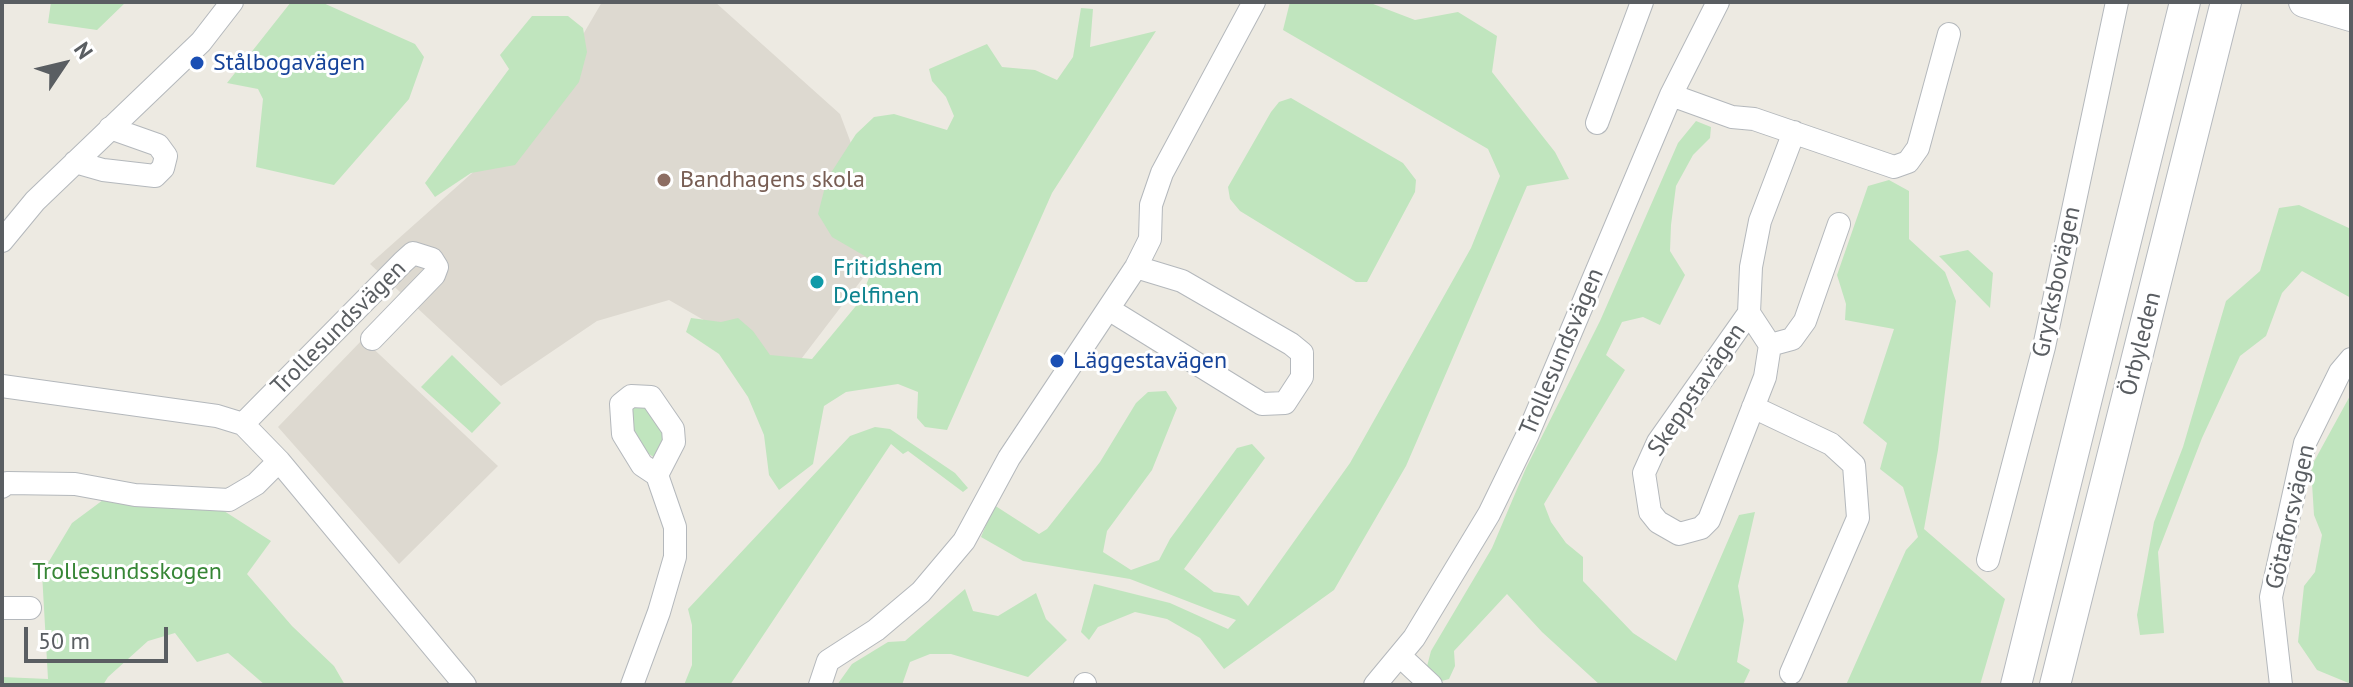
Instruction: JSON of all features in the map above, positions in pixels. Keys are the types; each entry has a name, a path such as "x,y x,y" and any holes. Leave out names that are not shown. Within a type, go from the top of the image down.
{"main road":[{"name":"Örbyleden","path":"2016,685 2185,2"},
{"name":"Örbyleden","path":"2055,685 2226,2"},
{"path":"2304,2 2351,16"}],"street":[{"path":"2,241 35,201 201,42 232,2"},
{"path":"820,685 828,661 876,630 921,592 964,541 1009,458 1136,267 1150,239 1151,205 1162,173 1254,2"},
{"path":"1597,123 1642,2"},
{"name":"Trollesundsvägen","path":"1375,685 1400,656 1446,590 1521,449 1671,95 1718,2"},
{"name":"Grycksbovägen","path":"1988,560 2044,347 2117,2"},
{"path":"1671,95 1732,117 1754,119 1894,167 1908,162 1918,148 1949,34"},
{"path":"75,162 103,170 155,176 163,168 166,156 158,145 110,128"},
{"name":"Skeppstavägen","path":"1749,313 1770,345 1765,377 1709,520 1701,528 1679,534 1658,522 1644,496 1647,462 1749,313 1751,267 1760,221 1794,132"},
{"name":"Skeppstavägen","path":"1770,345 1792,339 1805,321 1839,224"},
{"name":"Trollesundsvägen","path":"243,424 413,253 432,259 437,267 434,275 372,339"},
{"path":"1110,310 1262,404 1285,403 1302,377 1302,353 1291,344 1182,281 1136,267"},
{"name":"Götaforsvägen","path":"2281,685 2271,597 2305,443 2340,372 2351,359"},
{"path":"2,386 217,416 243,424 279,461 465,685"},
{"path":"1753,407 1831,444 1854,465 1858,518 1791,673"},
{"path":"2,487 7,483 75,484 135,495 229,500 256,484 279,461"},
{"path":"632,685 675,557 675,527 657,475"},
{"path":"2,608 30,608"},
{"path":"1400,656 1431,685"}],"shaded area":[{"name":"Bandhagens skola","path":"602,2 715,2 840,114 889,244 792,371 669,300 597,321 501,386 370,264 535,117"},
{"path":"363,339 498,466 399,564 278,427"}],"green space":[{"path":"51,2 126,2 97,30 48,23"},
{"path":"291,2 321,2 415,44 424,57 409,99 334,185 256,167 263,99 258,89 227,83"},
{"path":"1290,2 1368,2 1415,20 1458,12 1497,36 1492,72 1555,152 1569,179 1527,186 1406,466 1334,590 1224,669 1200,638 1167,619 1135,612 1098,627 1089,640 1081,632 1094,584 1170,603 1228,629 1236,620 1130,579 1023,561 981,537 994,505 1039,534 1047,529 1100,462 1136,403 1148,392 1166,391 1177,408 1152,470 1107,531 1103,552 1131,570 1159,560 1170,539 1237,448 1252,444 1265,458 1184,569 1214,592 1239,596 1248,606 1350,463 1471,248 1500,176 1488,149 1283,30"},
{"path":"1081,8 1093,9 1090,47 1156,31 1052,193 947,430 925,427 917,418 918,392 898,384 846,392 824,406 813,464 779,490 769,475 764,435 748,397 719,354 686,332 691,318 721,322 738,318 753,331 770,355 812,359 860,301 875,262 832,237 818,214 827,179 856,134 874,117 894,114 947,130 954,116 946,97 932,81 929,69 987,44 1002,67 1035,70 1057,80 1073,57"},
{"path":"532,16 568,16 583,28 587,52 579,82 515,165 471,173 435,197 425,183 509,69 500,55"},
{"path":"1291,98 1403,163 1416,180 1415,192 1367,282 1356,282 1240,211 1230,199 1228,187 1271,112 1279,102"},
{"path":"1696,121 1711,127 1710,138 1693,155 1676,186 1671,225 1670,251 1685,275 1660,325 1643,317 1622,322 1606,355 1625,370 1544,504 1551,522 1566,543 1583,557 1583,581 1633,633 1676,661 1739,515 1755,512 1738,586 1744,620 1737,662 1750,670 1743,685 1600,685 1542,632 1507,594 1454,651 1455,666 1449,679 1438,682 1426,670 1431,651 1492,548 1526,468 1600,321 1678,143"},
{"path":"1889,180 1909,191 1909,239 1945,272 1956,301 1938,450 1924,529 2005,599 1980,685 1846,685 1906,550 1918,537 1903,487 1880,469 1887,443 1863,423 1894,329 1845,320 1846,304 1837,275 1868,186"},
{"path":"2299,205 2351,229 2351,298 2302,271 2282,293 2266,336 2240,356 2202,438 2158,552 2164,633 2140,635 2137,615 2154,522 2183,447 2226,301 2260,271 2279,208"},
{"path":"1968,250 1993,273 1990,308 1939,256"},
{"path":"452,355 501,403 472,433 421,387"},
{"path":"2351,394 2351,684 2317,670 2298,642 2304,586 2315,572 2322,535 2314,515 2311,467"},
{"path":"638,400 667,432 655,458 634,444 632,407"},
{"path":"875,427 890,429 955,473 968,488 963,492 908,451 903,454 891,444 730,685 684,685 692,665 692,625 688,609 850,436"},
{"name":"Trollesundsskogen","path":"175,499 224,511 271,541 247,574 292,626 334,666 345,685 265,685 228,653 197,662 175,633 148,641 103,685 2,685 2,677 48,679 42,573 72,523 103,500"},
{"path":"965,589 973,611 998,616 1036,593 1046,619 1067,640 1028,677 951,654 930,654 910,662 902,685 837,685 852,664 888,642 905,641"}],"place":[{"name":"Stålbogavägen","path":"197,63"},
{"name":"Bandhagens skola","path":"664,180"},
{"name":"Fritidshem Delfinen","path":"817,282"},
{"name":"Läggestavägen","path":"1057,361"}]}
